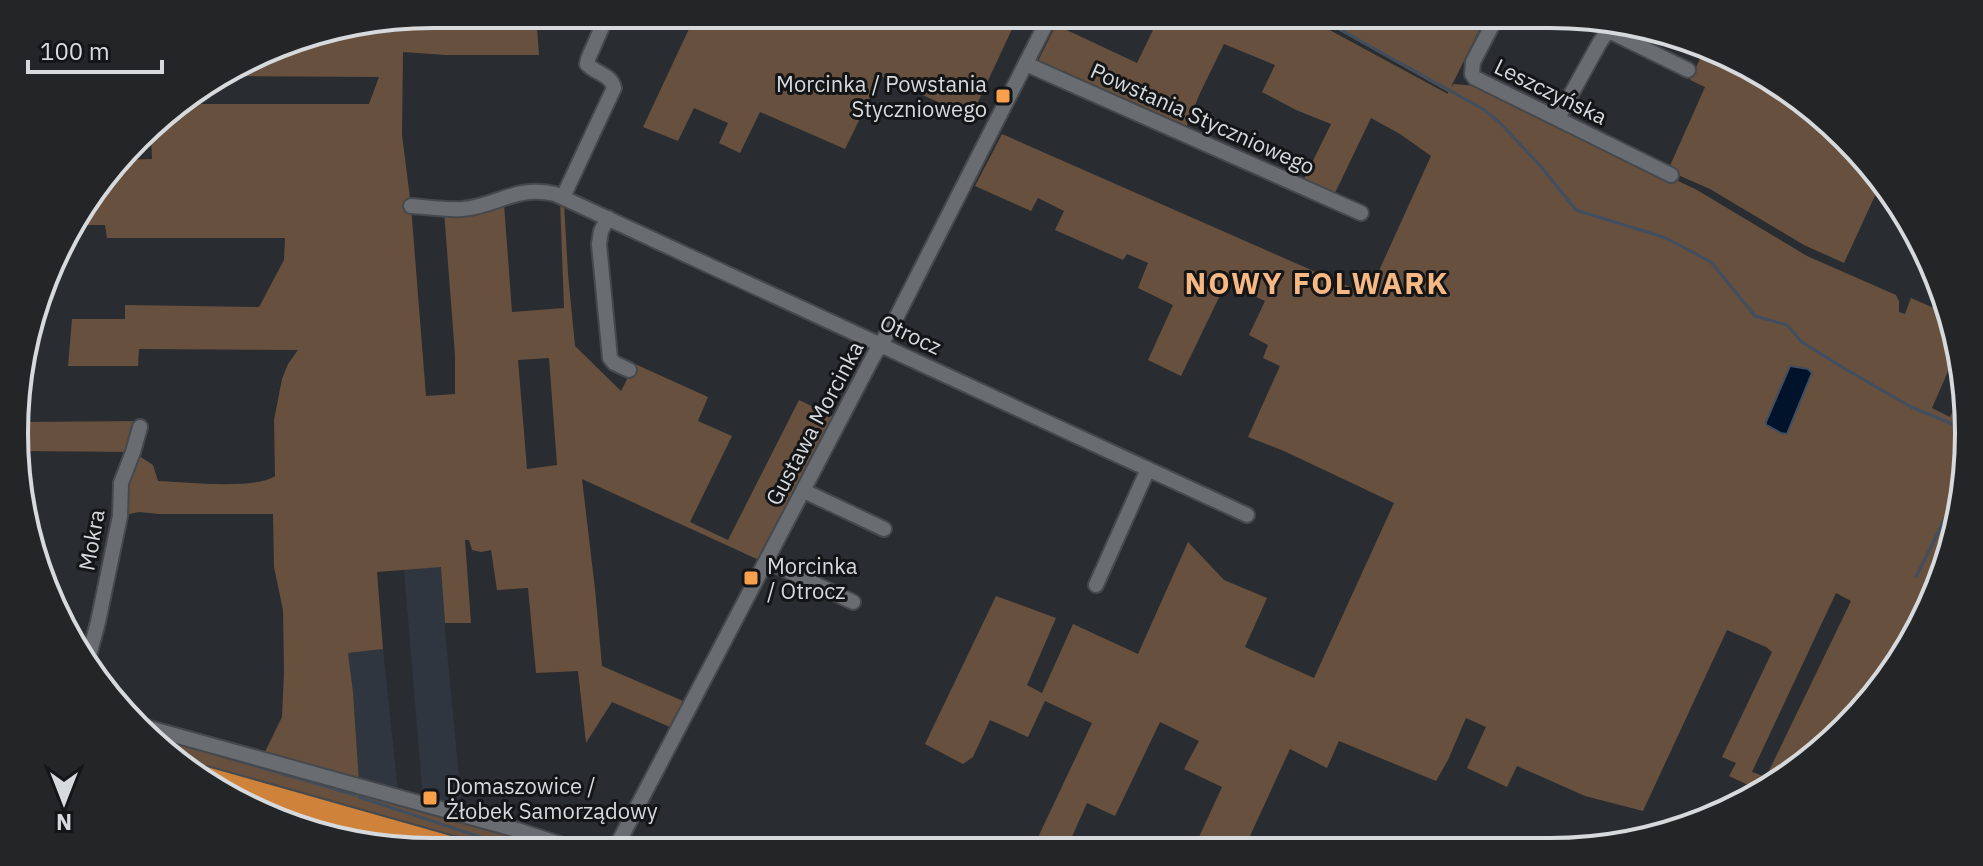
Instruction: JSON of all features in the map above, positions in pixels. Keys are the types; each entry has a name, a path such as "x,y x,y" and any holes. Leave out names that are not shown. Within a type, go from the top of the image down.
{"highway":[{"path":"229,784 420,837"}],"street":[{"path":"411,206 461,209 531,191 559,196 614,88 613,81 587,64 602,28"},
{"name":"Gustawa Morcinka","path":"621,838 1044,28"},
{"name":"Leszczyńska","path":"1491,28 1473,62 1472,74 1482,83 1671,175"},
{"path":"1558,118 1608,32"},
{"path":"1624,35 1688,70"},
{"name":"Powstania Styczniowego","path":"1026,64 1361,213"},
{"name":"Otrocz","path":"559,196 1247,515"},
{"path":"608,218 599,244 610,358 629,370"},
{"name":"Mokra","path":"91,650 120,516 121,483 140,427"},
{"path":"1096,585 1148,469"},
{"path":"804,491 884,529"},
{"path":"767,561 853,602"},
{"path":"160,731 541,838"}],"shaded area":[{"path":"537,28 539,55 403,52 402,135 411,206 426,396 455,394 444,211 504,204 512,312 564,308 560,200 564,203 575,346 621,391 635,364 708,397 698,421 732,436 690,522 728,540 799,400 836,418 759,560 582,479 602,666 683,701 670,727 612,702 586,743 578,671 536,673 528,588 497,590 491,550 472,550 469,540 465,540 471,623 445,623 441,567 377,572 383,649 348,653 359,781 263,756 282,717 284,672 283,610 274,567 273,514 139,512 120,516 132,452 29,451 28,422 144,421 133,452 153,465 158,481 236,484 275,476 274,420 282,379 298,350 139,349 138,366 68,366 72,319 125,319 125,305 259,307 284,260 285,238 107,238 105,225 85,225 129,166 135,160 152,159 151,143 197,104 369,104 379,77 242,76 303,49 380,31","holes":["549,358 557,465 527,469 518,360"]},
{"path":"689,28 1012,28 971,117 881,76 845,149 760,112 740,153 719,143 728,123 694,108 678,141 643,127"},
{"path":"1054,28 1062,28 1137,63 1153,30 1149,28 1326,28 1448,94 1335,28 1480,28 1451,87 1454,84 1477,86 1697,190 1807,256 1896,295 1899,312 1905,314 1911,298 1936,309 1950,367 1932,408 1950,417 1954,411 1954,459 1947,512 1934,563 1913,612 1887,658 1854,700 1817,737 1767,775 1851,601 1836,593 1752,772 1764,776 1751,784 1729,776 1736,763 1722,757 1772,652 1727,630 1643,811 1585,796 1517,766 1507,787 1467,768 1486,727 1466,718 1436,781 1339,741 1327,768 1290,749 1249,838 1199,838 1222,787 1184,769 1199,741 1160,722 1115,816 1087,803 1071,838 1038,838 1092,723 1045,701 1028,737 990,720 973,757 963,764 925,744 996,596 1056,618 1027,685 1042,693 1073,624 1138,654 1188,542 1224,580 1267,598 1245,647 1314,678 1394,503 1248,437 1280,366 1263,358 1268,345 1249,335 1265,301 1226,283 1181,376 1148,360 1173,305 1138,288 1148,263 1127,254 1123,260 1055,230 1064,211 1038,198 1031,211 975,186 1002,134 1368,295 1431,156 1371,118 1334,195 1303,181 1331,124 1262,92 1275,65 1224,44 1185,130 1036,65"},
{"path":"1701,57 1753,82 1817,129 1871,186 1876,193 1844,263 1804,245 1710,189 1671,172 1669,168 1705,87 1690,80"},
{"path":"442,566 462,810 423,799 404,570"},
{"path":"383,649 398,791 359,781 348,653"},
{"path":"165,737 517,834 518,838 457,838 201,765"}],"water":[{"path":"1790,366 1808,369 1812,373 1787,434 1766,425 1766,422"}],"waterway":[{"path":"1337,28 1483,109 1538,163 1576,210 1666,238 1711,262 1755,316 1787,325 1802,342 1842,367 1911,407 1955,425"},
{"path":"1916,577 1946,516"},
{"path":"171,741 355,795"},
{"path":"359,797 484,838"}],"place":[{"name":"Morcinka / Powstania Styczniowego","path":"1003,96"},
{"name":"Morcinka / Otrocz","path":"751,578"},
{"name":"Domaszowice / Żłobek Samorządowy","path":"430,798"}],"district":[{"name":"NOWY FOLWARK","path":"1317,282"}]}
